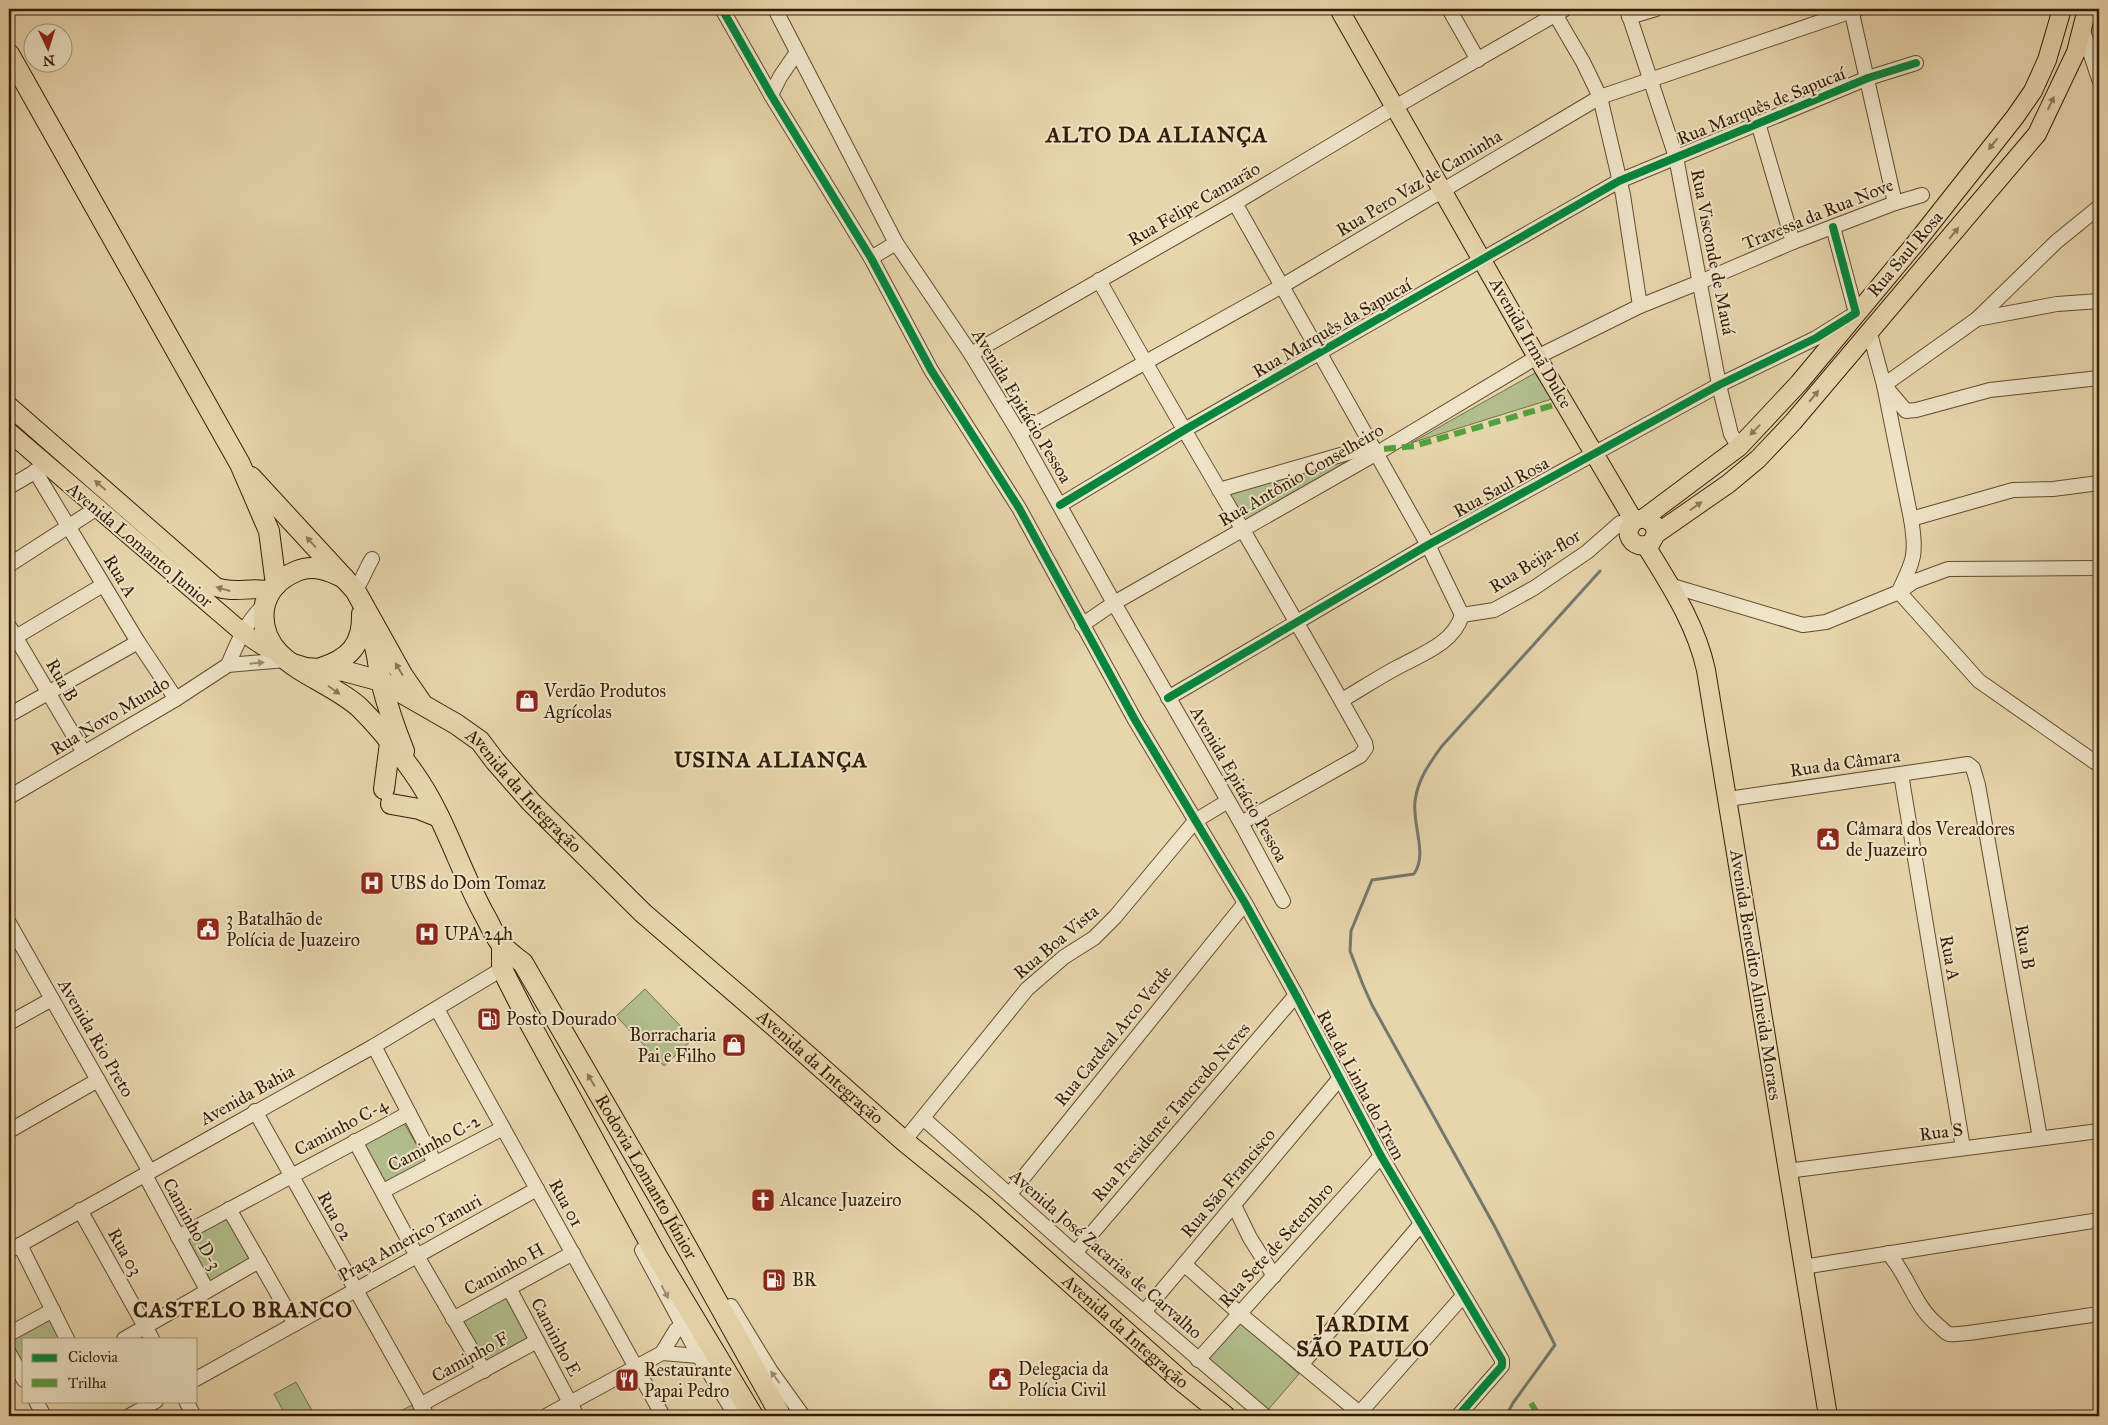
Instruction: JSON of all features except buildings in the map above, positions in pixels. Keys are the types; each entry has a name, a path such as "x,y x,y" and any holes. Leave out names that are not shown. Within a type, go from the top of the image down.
{"highway":[{"path":"9,54 240,464 269,531 271,593 263,620 266,637 285,658 360,708 413,772"},
{"path":"240,464 356,599 403,676 426,709"},
{"path":"271,593 287,575 301,569 316,568 331,571 356,599 375,644 381,681 396,732 413,772"},
{"path":"285,658 306,668 321,668 336,663 350,653 359,639 356,599"},
{"name":"Avenida da Integração","path":"321,668 355,673 381,681 426,709 456,724 480,741 531,802 623,895 904,1141 985,1207 1178,1378 1225,1416"},
{"path":"390,743 387,796 439,818"},
{"name":"Rodovia Lomanto Júnior","path":"413,772 439,818 473,894 502,945 523,963 698,1267 781,1416"},
{"name":"Rodovia Lomanto Júnior","path":"502,945 502,969 658,1258 753,1416"}],"main road":[{"name":"Avenida Irmã Dulce","path":"1339,9 1444,190 1537,357 1633,521"},
{"name":"Rua Saul Rosa","path":"1856,313 1914,244 2015,117 2032,91 2047,60 2062,9"},
{"path":"1856,313 1799,383 1739,447 1633,521 1628,530 1631,541 1640,546 1651,540 1728,484 1758,459 1793,422 2036,134 2076,52 2087,9"},
{"name":"Avenida Lomanto Junior","path":"9,406 216,587 226,591 259,588 271,593"},
{"name":"Avenida Lomanto Junior","path":"9,432 41,468 97,508 242,632 285,658"},
{"path":"1633,521 1654,524 1651,540"},
{"name":"Avenida Benedito Almeida Moraes","path":"1651,540 1670,585 1686,612 1702,652 1728,799 1828,1416"}],"street":[{"name":"Rua da Linha do Trem","path":"722,9 771,95 871,258 931,370 1015,500 1135,720 1245,903 1381,1156 1503,1362 1458,1416"},
{"name":"Avenida Epitácio Pessoa","path":"775,9 896,243 971,354 1020,433 1114,603 1241,823 1283,900"},
{"path":"1449,9 1478,60"},
{"path":"1628,13 1656,9"},
{"path":"1854,9 1895,203"},
{"name":"Rua Pero Vaz de Caminha","path":"1020,433 1282,286 1600,97 1854,9"},
{"path":"1557,10 1600,97 1620,181 1640,306"},
{"name":"Rua Felipe Camarão","path":"971,354 1235,203 1395,107 1478,60 1557,10"},
{"name":"Rua Visconde de Mauá","path":"1628,13 1676,157 1718,385 1731,434 1739,447"},
{"path":"2082,28 2099,79"},
{"path":"771,95 780,77 798,52"},
{"name":"Rua Marquês de Sapucaí","path":"1620,181 1868,78 1916,63"},
{"path":"1758,123 1793,242"},
{"name":"Rua Marquês da Sapucaí","path":"1060,505 1319,352 1620,181"},
{"name":"Travessa da Rua Nove","path":"1537,357 1640,306 1793,242 1895,203 1922,195"},
{"path":"1235,203 1428,545 1462,615 1459,625 1433,650 1342,700"},
{"path":"1884,385 1977,319 2056,242 2099,207"},
{"path":"1833,227 1856,313"},
{"path":"871,258 896,243"},
{"path":"1914,244 1932,259"},
{"path":"1099,280 1365,743 1366,748 1360,756 1241,823"},
{"path":"1977,319 2057,304 2099,301"},
{"name":"Rua Saul Rosa","path":"1168,698 1297,624 1428,545 1594,452 1718,385 1816,338 1856,313"},
{"path":"1869,330 1884,385 1911,519 1913,563 1899,592"},
{"name":"Rua Antônio Conselheiro","path":"1082,625 1114,603 1242,530 1374,450 1537,357"},
{"path":"1884,385 1903,409 1911,411 1990,390 2099,378"},
{"name":"Rua Antônio Conselheiro","path":"1219,490 1374,450"},
{"path":"9,487 41,468"},
{"name":"Rua A","path":"41,468 68,528 138,642 176,698"},
{"path":"1911,519 2006,492 2099,484"},
{"path":"9,565 97,508"},
{"name":"Rua Beija-flor","path":"1462,615 1494,610 1534,588 1633,521"},
{"path":"356,599 365,570 372,560"},
{"path":"1670,585 1803,625 1826,622 1899,592 1913,582 1948,568 2099,568"},
{"path":"11,634 103,585"},
{"path":"1899,592 1979,681 2099,765"},
{"path":"271,593 252,616 242,632 228,665 285,658"},
{"name":"Rua B","path":"11,634 84,753"},
{"path":"9,715 138,642"},
{"name":"Rua Novo Mundo","path":"9,797 228,665"},
{"name":"Rua B","path":"1968,764 1973,768 1978,786 2040,1138"},
{"name":"Rua da Câmara","path":"1728,799 1968,764"},
{"name":"Rua A","path":"1901,774 1963,1148"},
{"name":"Rua Boa Vista","path":"904,1141 1027,989 1064,957 1094,938 1115,917 1195,821 1228,801"},
{"name":"Rua Cardeal Arco Verde","path":"1010,1194 1245,903"},
{"name":"Avenida Rio Preto","path":"9,923 13,940 52,999 98,1080 147,1174"},
{"path":"502,969 502,986 505,995 700,1356 736,1416"},
{"name":"Avenida Bahia","path":"14,1248 255,1111 374,1046 502,969"},
{"name":"Rua Presidente Tancredo Neves","path":"1075,1253 1296,995"},
{"path":"9,1024 52,999"},
{"name":"Rua 01","path":"437,1008 663,1416"},
{"path":"374,1046 435,1163"},
{"name":"Rua São Francisco","path":"1144,1312 1340,1078"},
{"path":"9,1131 98,1080"},
{"name":"Rua 02","path":"255,1111 424,1411"},
{"name":"Caminho C-4","path":"178,1237 409,1112"},
{"name":"Avenida José Zacarias de Carvalho","path":"923,1118 1198,1360 1266,1416"},
{"name":"Caminho C-2","path":"382,1191 503,1128"},
{"name":"Rua S","path":"1787,1171 2099,1131"},
{"path":"355,1141 417,1256 484,1371"},
{"name":"Rua Sete de Setembro","path":"1198,1360 1381,1156"},
{"name":"Caminho D-3","path":"147,1174 207,1290"},
{"name":"Praça Americo Tanuri","path":"198,1378 537,1189"},
{"path":"1234,1205 1250,1238 1274,1276"},
{"path":"229,1209 295,1324"},
{"name":"Rua 03","path":"80,1210 148,1333"},
{"path":"1803,1267 2099,1220"},
{"path":"1301,1364 1422,1224"},
{"path":"14,1248 53,1310 67,1338"},
{"name":"Caminho H","path":"454,1319 573,1253"},
{"path":"1888,1253 1908,1281 1915,1300 1934,1322 1949,1334 1969,1333 2099,1314"},
{"path":"128,1338 148,1333 207,1290 259,1261"},
{"path":"1184,1264 1360,1415 1463,1296"},
{"path":"698,1267 720,1289 770,1370 803,1416"},
{"name":"Caminho E","path":"508,1288 577,1416"},
{"path":"9,1334 53,1310"},
{"path":"546,1416 662,1353 676,1330 683,1325"},
{"name":"Caminho F","path":"424,1411 484,1371 537,1341"},
{"path":"9,1353 22,1376"},
{"path":"662,1353 700,1356"},
{"path":"37,1402 44,1416"},
{"path":"129,1416 154,1402"},
{"path":"187,1402 194,1416"}],"green space":[{"path":"1535,373 1552,399 1411,443"},
{"path":"1369,450 1244,522 1225,491"},
{"path":"645,989 693,1039 664,1066 616,1016"},
{"path":"404,1123 427,1163 385,1186 363,1146"},
{"path":"229,1216 255,1261 208,1287 182,1241"},
{"path":"506,1292 531,1336 484,1362 460,1317"},
{"path":"50,1317 61,1338 22,1338 22,1371 9,1347 9,1339"},
{"path":"1238,1320 1299,1374 1267,1411 1204,1359"},
{"path":"296,1382 315,1416 286,1416 274,1394"},
{"path":"412,1405 419,1416 391,1416"}],"waterway":[{"path":"1506,1416 1513,1403 1555,1345 1495,1227 1372,1005 1350,951 1351,931 1372,880 1414,874 1418,866 1420,848 1415,810 1416,793 1421,779 1433,759 1442,746 1600,571"}],"marked path":[{"path":"1384,449 1414,446 1564,402"},
{"path":"1531,1403 1539,1416"}],"cycle path":[{"path":"722,9 771,95 871,258 931,370 1019,508 1135,720 1245,903 1381,1156 1502,1360 1502,1366 1458,1416"},
{"path":"1060,505 1186,429 1619,181 1868,78 1916,63"},
{"path":"1168,698 1428,545 1719,385 1816,338 1856,313 1833,227"}],"place":[{"name":"Verdão Produtos Agrícolas","path":"527,701"},
{"name":"Câmara dos Vereadores de Juazeiro","path":"1828,839"},
{"name":"UBS do Dom Tomaz","path":"372,883"},
{"name":"3 Batalhão de Polícia de Juazeiro","path":"208,929"},
{"name":"UPA 24h","path":"427,934"},
{"name":"Posto Dourado","path":"489,1019"},
{"name":"Borracharia Pai e Filho","path":"734,1045"},
{"name":"Alcance Juazeiro","path":"763,1200"},
{"name":"BR","path":"774,1280"},
{"name":"Delegacia da Polícia Civil","path":"1000,1379"},
{"name":"Restaurante Papai Pedro","path":"627,1380"}],"district":[{"name":"ALTO DA ALIANÇA","path":"1157,134"},
{"name":"USINA ALIANÇA","path":"771,759"},
{"name":"CASTELO BRANCO","path":"243,1309"},
{"name":"JARDIM SÃO PAULO","path":"1363,1336"}]}
